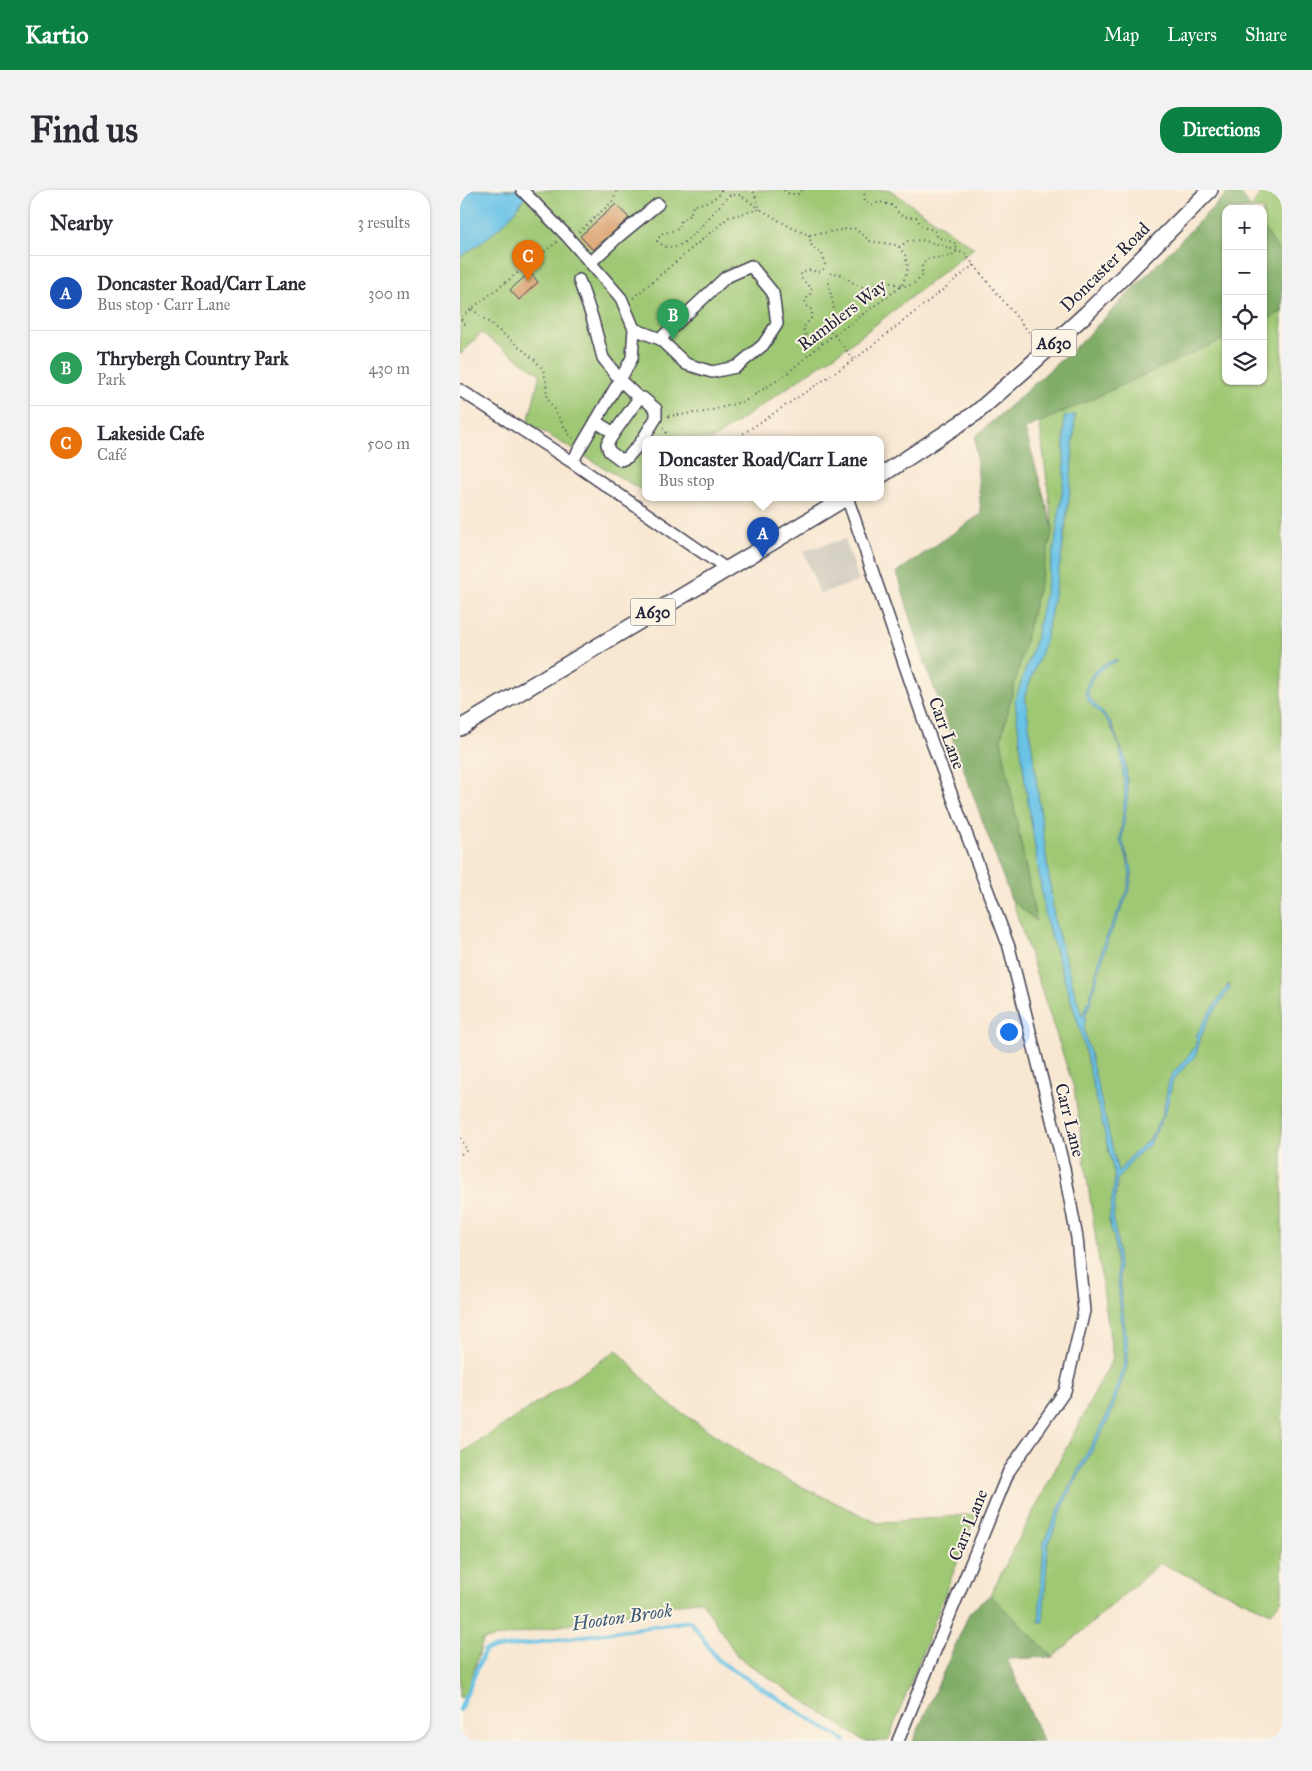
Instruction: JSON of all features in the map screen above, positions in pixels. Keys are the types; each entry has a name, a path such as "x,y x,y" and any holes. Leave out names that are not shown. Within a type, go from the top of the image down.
{"main road":[{"name":"Doncaster Road","path":"884,473 976,412 1087,313 1210,190"},
{"name":"A630","path":"460,728 640,620 728,570 840,501"}],"street":[{"path":"522,190 563,232 625,304 634,330 632,358 572,462"},
{"path":"590,263 658,204"},
{"path":"634,330 660,339 686,364 712,372 736,367 764,344 777,324 773,293 751,266 726,277 660,339"},
{"path":"579,280 592,317 603,358 620,380 639,398 643,398 656,409 656,418 643,436"},
{"path":"460,390 572,462 728,570"},
{"path":"639,398 607,444 609,451 621,460 628,457 642,438"},
{"path":"596,422 614,433"},
{"name":"Carr Lane","path":"848,501 925,724 1009,948 1064,1168 1077,1238 1084,1311 1065,1391 1009,1471 898,1741"}],"path":[{"path":"465,324 460,318 563,232 577,234 613,201 617,190"},
{"path":"722,190 712,200 692,206 690,215 681,220 679,229 661,234 657,241 664,247 675,247 694,234 730,195 740,195 790,228 808,235 854,228 870,241 899,247 908,241 920,240 965,254 1045,352"},
{"path":"753,190 760,209"},
{"path":"784,190 788,194 798,194 802,190"},
{"path":"830,338 834,313 833,296 828,281 830,274 837,272 855,284 867,288 876,282 888,281 902,286 913,284 922,276 922,265 927,259 952,256 956,251 956,244 938,238 934,230 922,227 916,218 906,218 897,213 894,206 880,202 872,205 865,201 864,190"},
{"path":"625,304 729,217 760,209"},
{"path":"808,235 812,247 822,254 825,264 823,270 818,272 810,270 802,273 802,280 812,288 810,295 805,300 806,306 812,310 812,317 803,328 807,339 816,343 823,343"},
{"name":"Ramblers Way","path":"656,418 705,412 745,401 784,376 823,343 902,286 908,268 905,255 899,247"},
{"path":"740,436 854,360 974,265"},
{"path":"472,308 534,359 542,369 546,380 546,398 570,436 583,443"},
{"path":"834,335 854,360"},
{"path":"460,1138 467,1150 460,1155"}],"shaded area":[{"path":"845,539 859,581 820,594 803,551"}],"green space":[{"path":"460,190 890,190 974,248 848,346 717,436 642,436 642,488 640,489 528,423 540,374 481,333 460,355"},
{"path":"1230,190 1239,190 1248,205 1222,205 1222,340 1025,429 1053,529 1001,739 1036,921 1011,899 920,649 897,572 981,514 975,437 1082,341"},
{"path":"1263,190 1282,190 1282,1599 1271,1613 1160,1563 1053,1657 990,1595 1113,1358 1074,1088 927,642 1053,529 1038,411 1222,239 1222,385 1267,385 1267,205 1253,205"},
{"path":"1267,233 1282,255 1282,312 1267,319"},
{"path":"617,1350 666,1402 767,1470 878,1523 976,1514 888,1741 864,1741 738,1657 701,1600 483,1640 466,1697 460,1697 460,1454"},
{"path":"990,1595 1053,1657 1007,1659 1043,1741 913,1741 970,1612"}],"water":[{"path":"460,190 532,190 502,224 482,242 460,257"},
{"path":"1075,415 1070,490 1062,552 1046,639 1025,695 1055,923 1082,1017 1090,997 1104,942 1127,892 1130,874 1127,858 1120,841 1125,794 1120,747 1109,723 1088,701 1085,693 1089,679 1095,670 1117,659 1118,661 1101,669 1093,677 1088,696 1111,723 1125,758 1128,793 1122,840 1132,869 1132,875 1129,892 1108,939 1086,1013 1084,1029 1118,1172 1131,1156 1150,1139 1163,1113 1169,1080 1191,1053 1196,1044 1197,1034 1204,1021 1229,984 1230,988 1209,1019 1195,1056 1173,1080 1166,1111 1150,1144 1133,1159 1117,1180 1113,1222 1117,1238 1128,1351 1127,1366 1110,1417 1067,1497 1048,1545 1043,1622 1039,1622 1044,1541 1067,1491 1107,1415 1125,1362 1114,1238 1109,1221 1115,1177 1079,1026 1046,920 1015,701 1036,638 1055,543 1064,478 1064,416"}],"building":[{"path":"616,204 629,218 593,250 580,236"},
{"path":"530,272 538,282 519,300 510,290"}],"waterway":[{"name":"Hooton Brook","path":"460,1710 485,1650 690,1621 719,1661 845,1741"}],"place":[{"name":"Lakeside Cafe","path":"528,281"},
{"name":"Thrybergh Country Park","path":"673,340"},
{"name":"Doncaster Road/Carr Lane","path":"763,558"}]}
